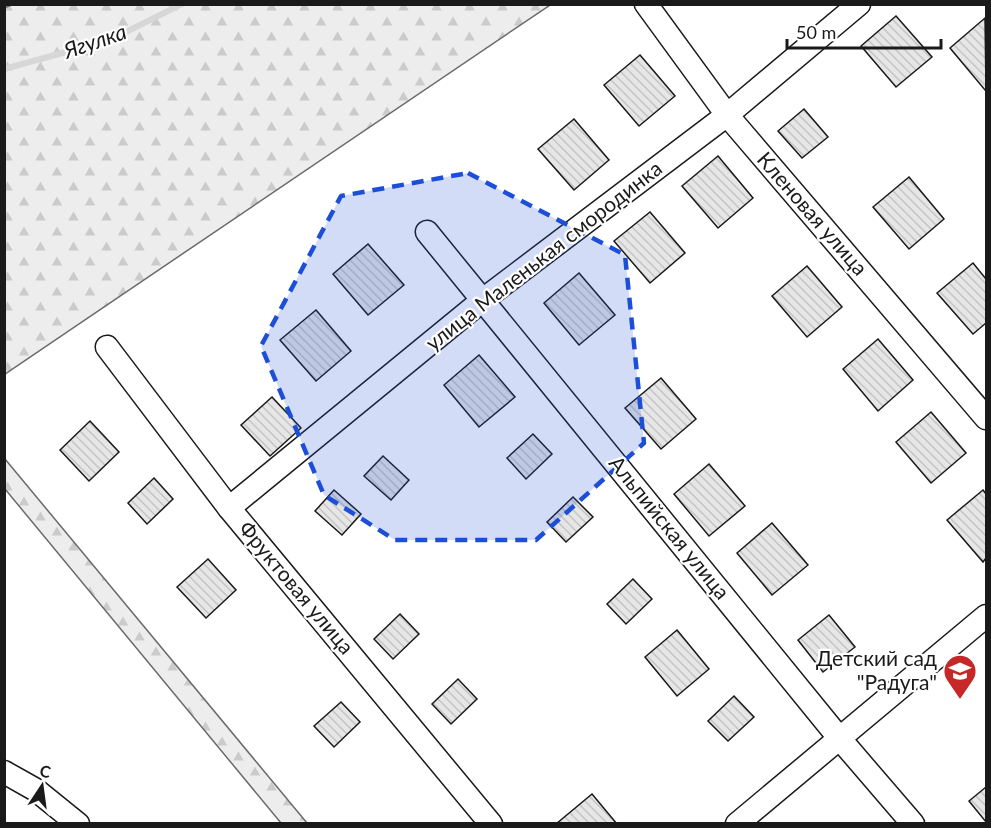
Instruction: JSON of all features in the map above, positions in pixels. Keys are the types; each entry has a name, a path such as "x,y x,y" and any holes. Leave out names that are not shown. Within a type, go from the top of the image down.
{"street":[{"name":"Кленовая улица","path":"646,4 727,116 987,418"},
{"name":"улица Маленькая смородинка","path":"230,508 484,299 727,116 859,4"},
{"name":"Альпийская улица","path":"427,232 484,299 840,739 913,824"},
{"name":"Фруктовая улица","path":"107,348 230,508 491,824"},
{"path":"736,824 987,616"},
{"path":"4,772 36,790 78,824"}],"highlighted area":[{"path":"468,173 625,255 644,443 536,540 395,540 324,495 261,346 341,196"}],"green space":[{"path":"14,4 550,5 5,374 4,8"},
{"path":"5,459 307,823 281,823 5,489"}],"building":[{"path":"896,16 932,57 896,87 861,46"},
{"path":"985,18 986,89 985,90 950,48"},
{"path":"640,55 675,96 639,126 604,85"},
{"path":"804,109 828,137 802,158 778,131"},
{"path":"574,119 609,160 574,190 538,149"},
{"path":"718,156 753,198 718,228 682,186"},
{"path":"909,177 944,219 909,249 873,207"},
{"path":"650,212 685,253 650,283 614,241"},
{"path":"368,244 404,285 368,315 333,274"},
{"path":"973,263 986,279 986,323 973,334 937,293"},
{"path":"807,266 842,307 807,337 772,296"},
{"path":"579,273 615,315 579,345 544,303"},
{"path":"316,310 351,351 316,381 280,340"},
{"path":"878,339 913,380 878,411 843,369"},
{"path":"479,355 515,397 479,427 444,385"},
{"path":"661,378 696,419 661,449 625,408"},
{"path":"272,397 301,428 270,456 241,425"},
{"path":"931,412 966,453 931,483 896,442"},
{"path":"90,421 119,452 89,481 60,450"},
{"path":"533,434 552,454 526,479 507,458"},
{"path":"383,456 409,480 391,500 364,476"},
{"path":"709,464 745,506 709,536 674,494"},
{"path":"154,478 173,499 147,524 128,503"},
{"path":"334,490 361,514 342,535 315,511"},
{"path":"983,490 986,494 986,558 983,562 947,520"},
{"path":"573,497 593,517 566,542 547,522"},
{"path":"772,523 808,565 772,595 737,553"},
{"path":"208,559 236,590 206,618 177,587"},
{"path":"633,579 652,599 626,624 607,604"},
{"path":"400,614 419,634 393,659 374,639"},
{"path":"829,615 855,647 823,672 798,640"},
{"path":"677,630 709,669 677,696 645,657"},
{"path":"458,679 477,699 451,724 432,704"},
{"path":"734,696 754,717 728,741 708,721"},
{"path":"341,702 360,722 334,747 314,726"},
{"path":"986,787 986,822 969,801"},
{"path":"592,794 617,824 556,824"}],"waterway":[{"name":"Ягулка","path":"4,69 110,40 182,4"}],"place":[{"name":"Детский сад \"Радуга\"","path":"960,700"}]}
